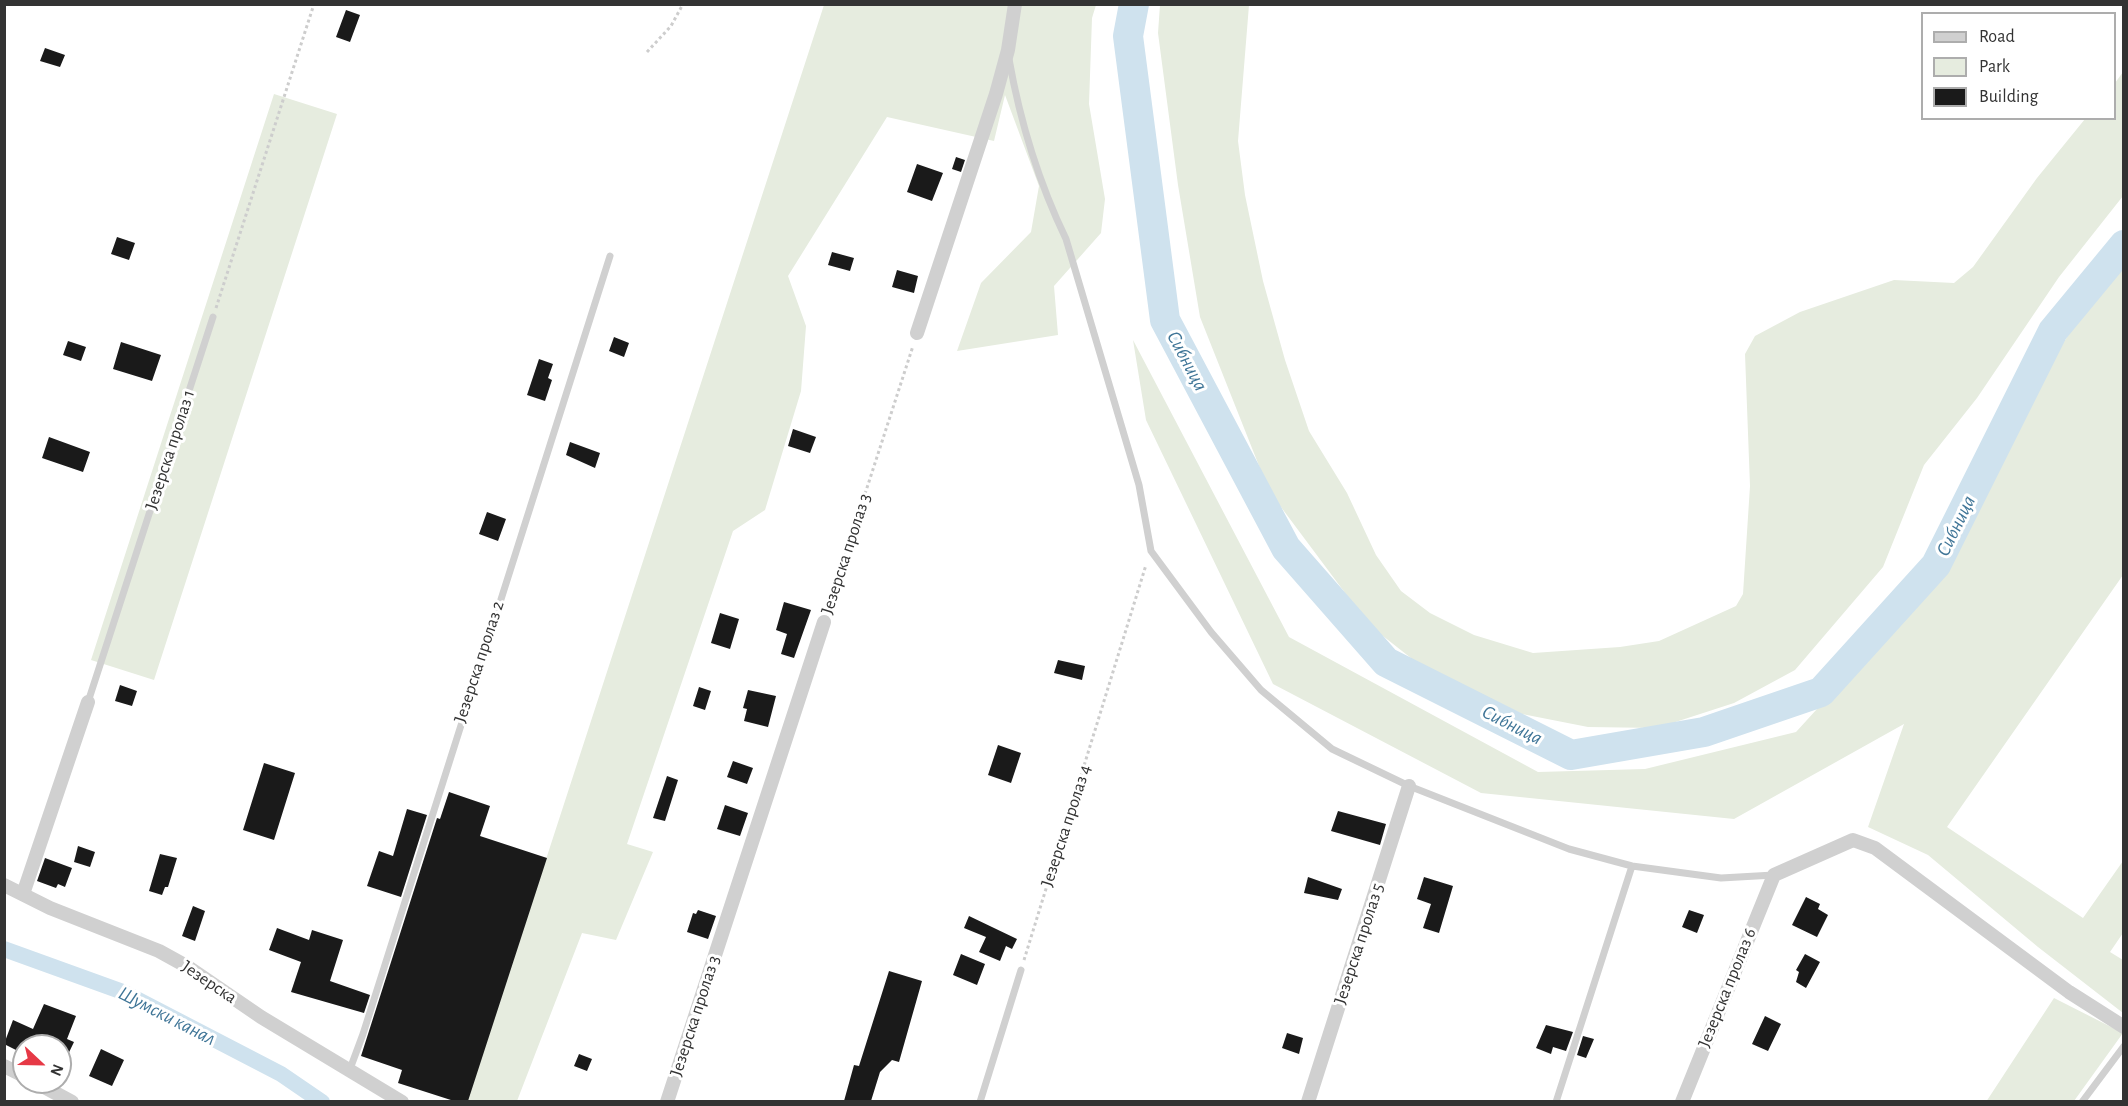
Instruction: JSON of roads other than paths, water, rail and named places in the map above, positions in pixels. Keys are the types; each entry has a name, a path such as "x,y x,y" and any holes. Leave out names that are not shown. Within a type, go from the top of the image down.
{"street":[{"path":"917,333 996,94 1008,50 1015,4"},
{"name":"Језерска пролаз 3","path":"666,1101 824,621"},
{"name":"Језерска пролаз 1","path":"23,894 88,702"},
{"name":"Језерска пролаз 5","path":"1308,1101 1409,786"},
{"path":"1774,875 1852,840 1862,841 1875,848 2069,992 2124,1027"},
{"name":"Језерска пролаз 6","path":"1682,1101 1774,875"},
{"name":"Језерска","path":"4,885 50,908 159,951 188,967 261,1017 402,1101"},
{"path":"58,1094 72,1101"}],"lane":[{"path":"1008,50 1016,98 1048,202 1066,239 1136,473 1151,551 1211,632 1261,690 1332,749 1409,786 1569,849 1632,866 1721,878 1774,875"},
{"name":"Језерска пролаз 2","path":"350,1068 363,1034 609,256"},
{"name":"Језерска пролаз 1","path":"88,702 213,317"},
{"path":"1556,1101 1632,866"},
{"path":"980,1101 1021,970"},
{"path":"2082,1101 2124,1046"}],"waterway":[{"name":"Сибница","path":"1134,4 1128,36 1165,320 1286,548 1386,662 1571,755 1704,732 1821,692 1936,565 2053,331 2124,245"},
{"name":"Шумски канал","path":"4,949 123,992 281,1074 322,1102"}]}
